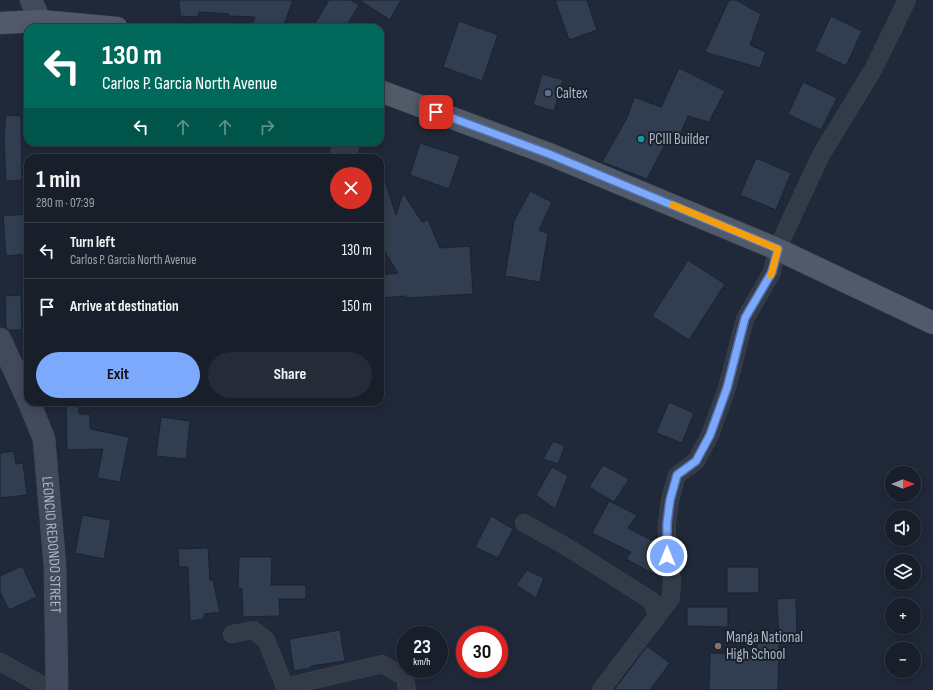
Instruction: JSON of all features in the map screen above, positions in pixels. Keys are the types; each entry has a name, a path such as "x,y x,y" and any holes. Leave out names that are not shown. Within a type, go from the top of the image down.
{"main road":[{"path":"0,23 40,21 73,24"},
{"path":"384,92 549,154 778,249 933,323"}],"street":[{"path":"31,0 40,21"},
{"path":"601,690 671,598 672,580 667,556 667,523 670,500 677,475 696,461 710,435 727,388 745,318 772,272 778,249 821,155 874,68 907,0"},
{"name":"LEONCIO REDONDO STREET","path":"0,339 23,379"},
{"name":"LEONCIO REDONDO STREET","path":"30,406 44,439 55,566 57,690"},
{"path":"524,522 567,546 652,601 657,615"},
{"path":"232,634 253,630 266,640 285,687 382,664 405,678 407,690"},
{"path":"0,662 51,690"}],"building":[{"path":"179,0 293,0 284,24 252,24 255,17 229,16 229,14 199,12 198,17 180,16"},
{"path":"329,0 351,0 359,5 347,24 314,24"},
{"path":"359,0 401,0 390,20"},
{"path":"555,0 587,0 597,30 569,40"},
{"path":"729,0 736,0 761,14 750,45 766,52 760,68 705,52"},
{"path":"831,16 862,31 846,66 815,51"},
{"path":"459,21 498,35 482,81 443,67"},
{"name":"PCIII Builder","path":"679,68 725,91 709,122 688,116 679,137 671,133 647,179 602,162 628,116 634,97 661,107"},
{"name":"Caltex","path":"542,74 563,80 554,111 533,105"},
{"path":"803,82 837,98 821,130 788,114"},
{"path":"6,115 21,116 22,180 6,181 4,138"},
{"path":"420,143 460,156 449,189 410,175"},
{"path":"331,146 361,146 358,154 329,153"},
{"path":"756,158 791,173 776,210 740,195"},
{"path":"384,178 396,215 403,193 422,222 428,220 440,248 470,246 473,294 406,298 406,296 384,298 384,275 398,273 384,250"},
{"path":"530,191 552,202 539,230 548,234 540,282 505,276 514,221"},
{"path":"24,214 24,254 6,256 3,216"},
{"path":"688,260 725,284 689,340 652,316"},
{"path":"21,295 22,330 8,330 6,328 5,296"},
{"path":"669,402 694,413 682,443 656,433"},
{"path":"66,406 79,406 79,414 90,414 90,429 129,437 120,482 97,478 103,449 67,450"},
{"path":"161,417 190,421 186,459 156,456"},
{"path":"553,441 565,446 558,464 543,459"},
{"path":"14,451 16,464 23,463 27,495 0,498 0,453"},
{"path":"603,465 629,479 614,502 589,487"},
{"path":"552,467 568,476 555,509 536,495"},
{"path":"609,501 637,515 628,528 657,543 657,558 661,578 626,559 631,552 592,533"},
{"path":"82,515 111,520 104,559 75,553"},
{"path":"491,516 513,529 498,558 475,547"},
{"path":"208,548 210,580 213,580 220,612 204,614 204,619 190,621 188,567 179,567 178,549"},
{"path":"239,557 272,557 271,585 306,585 306,599 279,599 280,616 243,617 242,589 238,589"},
{"path":"22,566 37,597 9,610 0,592 0,576"},
{"path":"727,567 759,567 759,593 727,593"},
{"path":"527,570 544,578 536,598 516,585"},
{"path":"796,598 797,642 779,643 777,599"},
{"path":"687,607 728,607 728,627 687,626"},
{"path":"340,630 345,661 311,666 311,668 294,671 289,639"},
{"path":"757,643 779,643 778,690 709,690 710,653 757,654"},
{"path":"647,646 670,663 650,690 614,690"}],"slow traffic":[{"path":"673,205 778,249 771,275"}],"place":[{"name":"Caltex","path":"548,93"},
{"name":"PCIII Builder","path":"641,139"},
{"name":"Manga National High School","path":"718,646"}],"route":[{"path":"436,112 549,154 778,249 772,272 745,318 727,388 710,435 696,461 677,475 670,500 667,523 667,556"}]}
